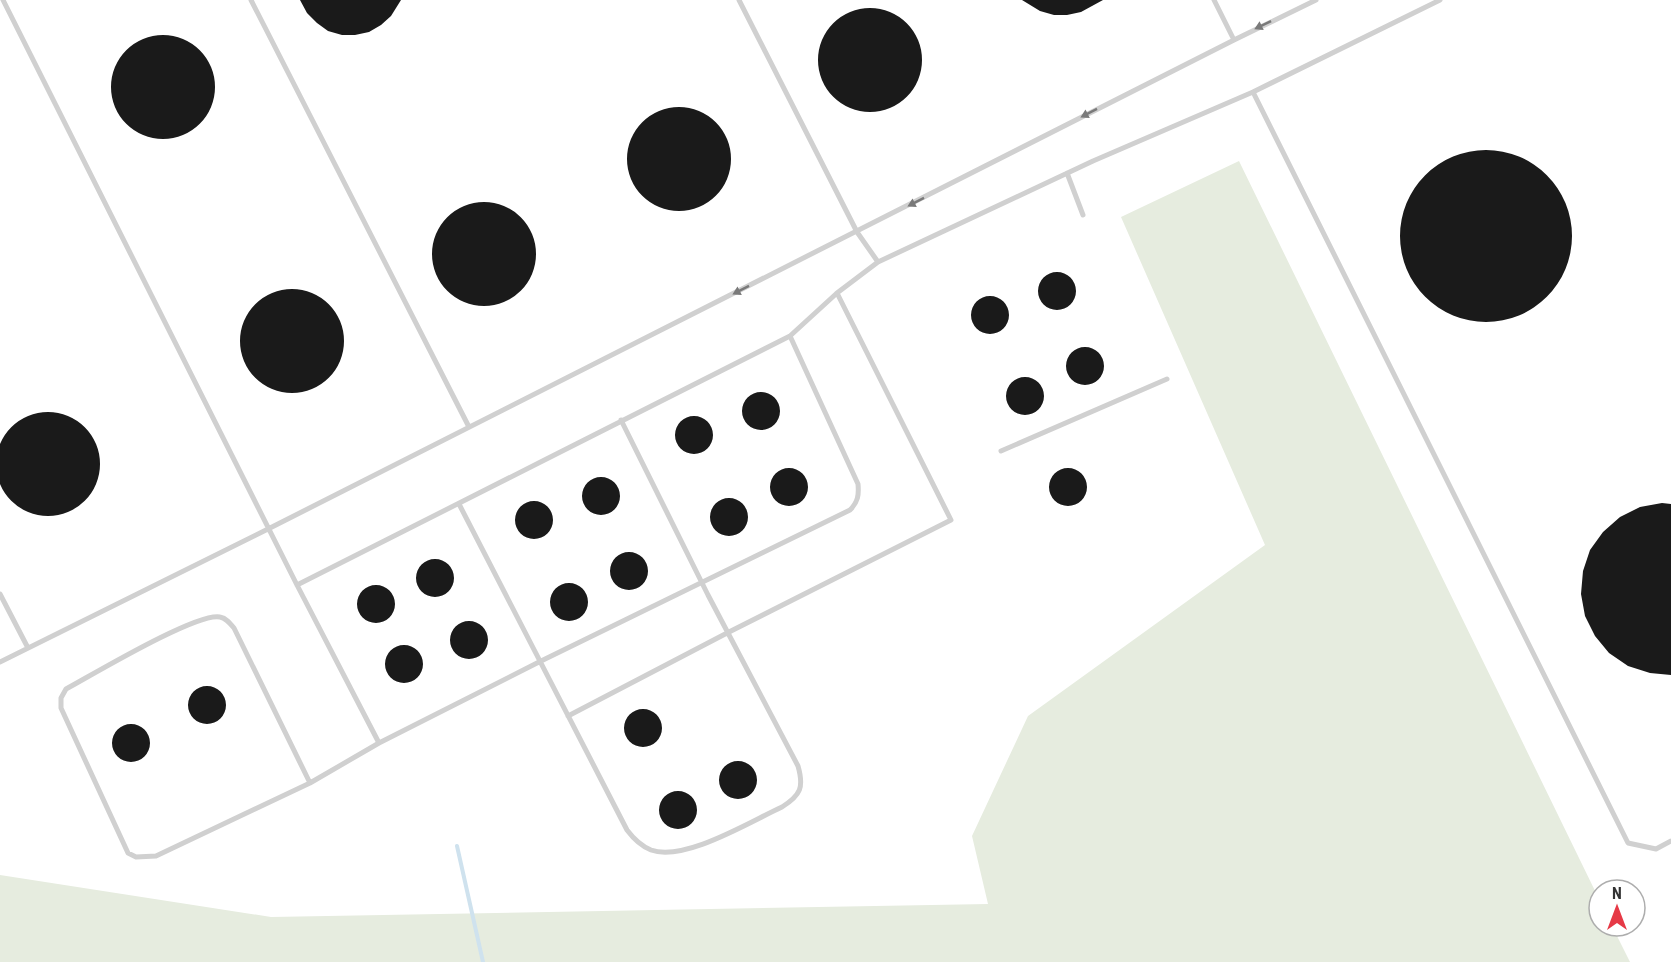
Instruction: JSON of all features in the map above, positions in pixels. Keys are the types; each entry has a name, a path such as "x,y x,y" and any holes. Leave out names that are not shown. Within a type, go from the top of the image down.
{"lane":[{"path":"3,0 297,585 380,743"},
{"path":"251,0 469,427"},
{"path":"740,0 857,232 878,262"},
{"path":"1214,0 1234,40"},
{"path":"0,662 1316,0"},
{"path":"297,585 790,336 837,293 878,262 1067,173 1252,93 1440,0"},
{"path":"1252,93 1628,843 1656,849 1671,841"},
{"path":"1067,173 1083,215"},
{"path":"568,716 951,520 837,293"},
{"path":"310,783 234,628 226,619 219,616 208,617 178,628 66,689 61,698 61,708 123,845 128,853 136,857 156,856 310,783 380,743 850,510 859,495 858,484 790,336"},
{"path":"1001,451 1167,380"},
{"path":"459,504 539,663 627,830 636,841 652,850 669,852 695,848 782,807 795,799 801,789 798,766 721,620 621,420"},
{"path":"0,594 28,648"}],"shaded area":[{"path":"1239,161 1589,878 1587,938 1618,938 1630,962 0,962 0,875 271,917 988,904 972,836 1028,716 1265,545 1121,217"}],"building":[{"path":"300,0 401,0 391,16 381,25 369,32 342,35 328,31 317,23 307,13"},
{"path":"1022,0 1103,0 1081,12 1054,15 1040,11"},
{"path":"870,8 890,12 907,23 918,40 922,60 918,80 907,97 890,108 870,112 850,108 833,97 822,80 818,60 822,40 833,23 850,12"},
{"path":"163,35 183,39 200,50 211,67 215,87 211,107 200,124 183,135 163,139 143,135 126,124 115,107 111,87 115,67 126,50 143,39"},
{"path":"679,107 699,111 716,122 727,139 731,159 727,179 716,196 699,207 679,211 659,207 642,196 631,179 627,159 631,139 642,122 659,111"},
{"path":"1486,150 1519,157 1547,175 1565,203 1572,236 1565,269 1547,297 1519,315 1486,322 1453,315 1425,297 1407,269 1400,236 1407,203 1425,175 1453,157"},
{"path":"484,202 504,206 521,217 532,234 536,254 532,274 521,291 504,302 484,306 464,302 447,291 436,274 432,254 436,234 447,217 464,206"},
{"path":"1057,272 1071,277 1076,291 1071,305 1057,310 1043,305 1038,291 1043,277"},
{"path":"292,289 312,293 329,304 340,321 344,341 340,361 329,378 312,389 292,393 272,389 255,378 244,361 240,341 244,321 255,304 272,293"},
{"path":"990,296 1004,301 1009,315 1004,329 990,334 976,329 971,315 976,301"},
{"path":"1085,347 1099,352 1104,366 1099,380 1085,385 1071,380 1066,366 1071,352"},
{"path":"1025,377 1039,382 1044,396 1039,410 1025,415 1011,410 1006,396 1011,382"},
{"path":"761,392 775,397 780,411 775,425 761,430 747,425 742,411 747,397"},
{"path":"48,412 68,416 85,427 96,444 100,464 96,484 85,501 68,512 48,516 28,512 11,501 0,484 -4,464 0,444 11,427 28,416"},
{"path":"694,416 708,421 713,435 708,449 694,454 680,449 675,435 680,421"},
{"path":"789,468 803,473 808,487 803,501 789,506 775,501 770,487 775,473"},
{"path":"1068,468 1082,473 1087,487 1082,501 1068,506 1054,501 1049,487 1054,473"},
{"path":"601,477 615,482 620,496 615,510 601,515 587,510 582,496 587,482"},
{"path":"729,498 743,503 748,517 743,531 729,536 715,531 710,517 715,503"},
{"path":"534,501 548,506 553,520 548,534 534,539 520,534 515,520 520,506"},
{"path":"1662,503 1671,504 1671,675 1650,673 1628,666 1609,653 1595,636 1585,616 1581,594 1583,571 1590,550 1603,532 1620,517 1640,507"},
{"path":"629,552 643,557 648,571 643,585 629,590 615,585 610,571 615,557"},
{"path":"435,559 449,564 454,578 449,592 435,597 421,592 416,578 421,564"},
{"path":"569,583 583,588 588,602 583,616 569,621 555,616 550,602 555,588"},
{"path":"376,585 390,590 395,604 390,618 376,623 362,618 357,604 362,590"},
{"path":"469,621 483,626 488,640 483,654 469,659 455,654 450,640 455,626"},
{"path":"404,645 418,650 423,664 418,678 404,683 390,678 385,664 390,650"},
{"path":"207,686 221,691 226,705 221,719 207,724 193,719 188,705 193,691"},
{"path":"643,709 657,714 662,728 657,742 643,747 629,742 624,728 629,714"},
{"path":"131,724 145,729 150,743 145,757 131,762 117,757 112,743 117,729"},
{"path":"738,761 752,766 757,780 752,794 738,799 724,794 719,780 724,766"},
{"path":"678,791 692,796 697,810 692,824 678,829 664,824 659,810 664,796"}],"waterway":[{"path":"457,846 483,962"}]}
